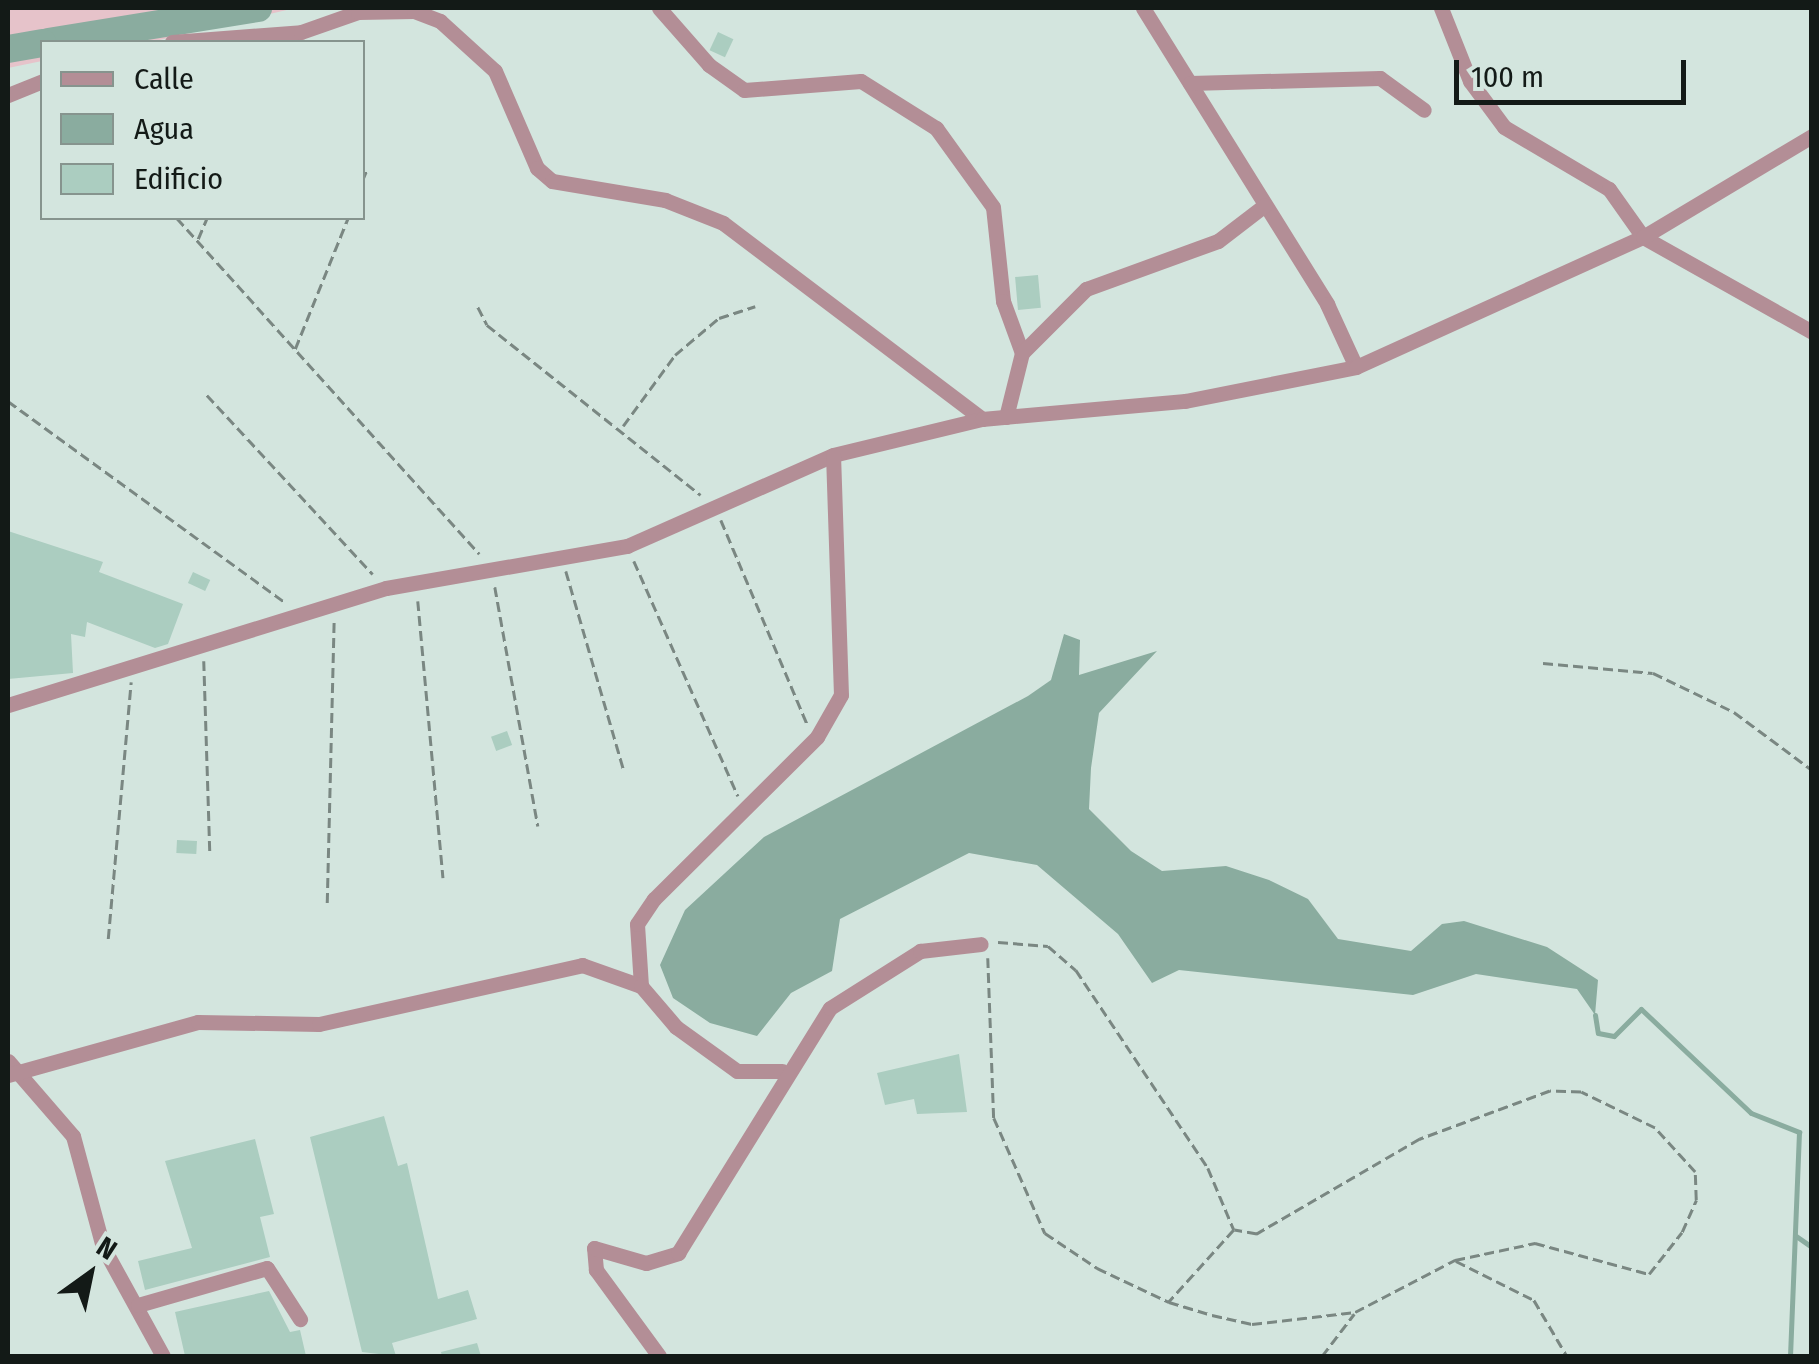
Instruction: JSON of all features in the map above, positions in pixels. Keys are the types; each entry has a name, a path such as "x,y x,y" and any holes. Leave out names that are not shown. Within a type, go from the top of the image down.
{"street":[{"path":"659,8 709,65 744,90 861,81 936,128 993,206 1003,301 1022,353"},
{"path":"1142,8 1265,205 1356,368"},
{"path":"1442,8 1485,106 1551,160 1609,188 1642,237 1812,332"},
{"path":"198,40 301,32 358,12 414,11 440,22 494,72 537,168 552,180 665,200 723,223 982,419"},
{"path":"1190,83 1380,78 1424,110"},
{"path":"8,95 40,82"},
{"path":"8,704 132,671 386,588 491,564 627,546 833,455 982,419 1185,400 1356,368 1642,237 1812,136"},
{"path":"1006,418 1022,353 1086,289 1218,242 1265,205"},
{"path":"641,986 637,924 816,737 841,694 833,455"},
{"path":"659,1356 596,1270 592,1252 606,1246 646,1262 678,1253 782,1072 854,986 920,952 981,944"},
{"path":"12,1076 198,1022 319,1024 582,964 641,986 710,1055 737,1070 782,1072"},
{"path":"8,1061 12,1076 73,1136 103,1246 163,1356"},
{"path":"138,1305 267,1268 300,1319"}],"path":[{"path":"365,174 367,169"},
{"path":"178,220 491,564 538,826"},
{"path":"197,241 207,220"},
{"path":"295,350 347,220"},
{"path":"622,428 674,355 719,318 755,306"},
{"path":"478,307 487,325 622,428 717,509 781,675 816,737"},
{"path":"207,395 386,588"},
{"path":"8,401 304,616"},
{"path":"627,546 744,809"},
{"path":"562,557 624,772"},
{"path":"416,582 443,878"},
{"path":"326,903 334,607"},
{"path":"204,648 210,855"},
{"path":"1543,662 1653,673 1734,712 1812,770"},
{"path":"108,939 132,671"},
{"path":"981,944 1048,946 1076,970 1208,1168 1234,1230 1257,1234 1420,1139 1550,1091 1581,1092 1655,1128 1695,1172 1696,1200 1682,1232 1649,1274 1535,1243 1455,1260 1355,1312 1252,1324 1169,1302 1045,1234 1025,1196 987,1078 991,966 981,944"},
{"path":"1169,1302 1234,1230"},
{"path":"1455,1260 1534,1300 1567,1356"},
{"path":"1322,1356 1355,1312"}],"shaded area":[{"path":"8,8 295,8 159,40 40,40 40,61 8,68"}],"water":[{"path":"1064,634 1080,640 1079,675 1157,651 1099,713 1091,768 1089,809 1131,851 1162,871 1226,866 1269,880 1308,899 1338,939 1411,951 1442,924 1464,921 1547,947 1598,980 1595,1015 1577,989 1476,974 1413,995 1179,970 1152,983 1118,934 1037,865 969,853 840,919 832,971 791,993 757,1036 710,1023 673,998 660,965 685,910 764,837 1051,680"}],"building":[{"path":"718,32 733,39 725,57 710,50"},
{"path":"1038,275 1041,308 1018,310 1015,277"},
{"path":"8,531 103,562 99,572 183,604 168,644 155,648 87,622 85,637 71,634 73,673 8,679"},
{"path":"193,572 210,580 205,591 188,583"},
{"path":"507,731 512,745 496,751 491,737"},
{"path":"177,840 197,841 196,854 176,853"},
{"path":"959,1054 967,1112 917,1114 914,1099 885,1105 877,1073"},
{"path":"384,1116 398,1166 407,1163 438,1299 468,1290 477,1319 392,1343 396,1356 362,1352 310,1137"},
{"path":"255,1139 274,1214 260,1217 270,1257 145,1290 138,1261 192,1248 165,1161"},
{"path":"269,1291 290,1332 300,1330 306,1356 185,1356 175,1312"},
{"path":"477,1343 481,1356 442,1356 441,1352"}],"waterway":[{"path":"60,40 258,8"},
{"path":"8,49 40,43"},
{"path":"1595,1015 1598,1033 1614,1036 1641,1009 1751,1113 1799,1132 1790,1356"},
{"path":"1796,1236 1812,1247"}]}
